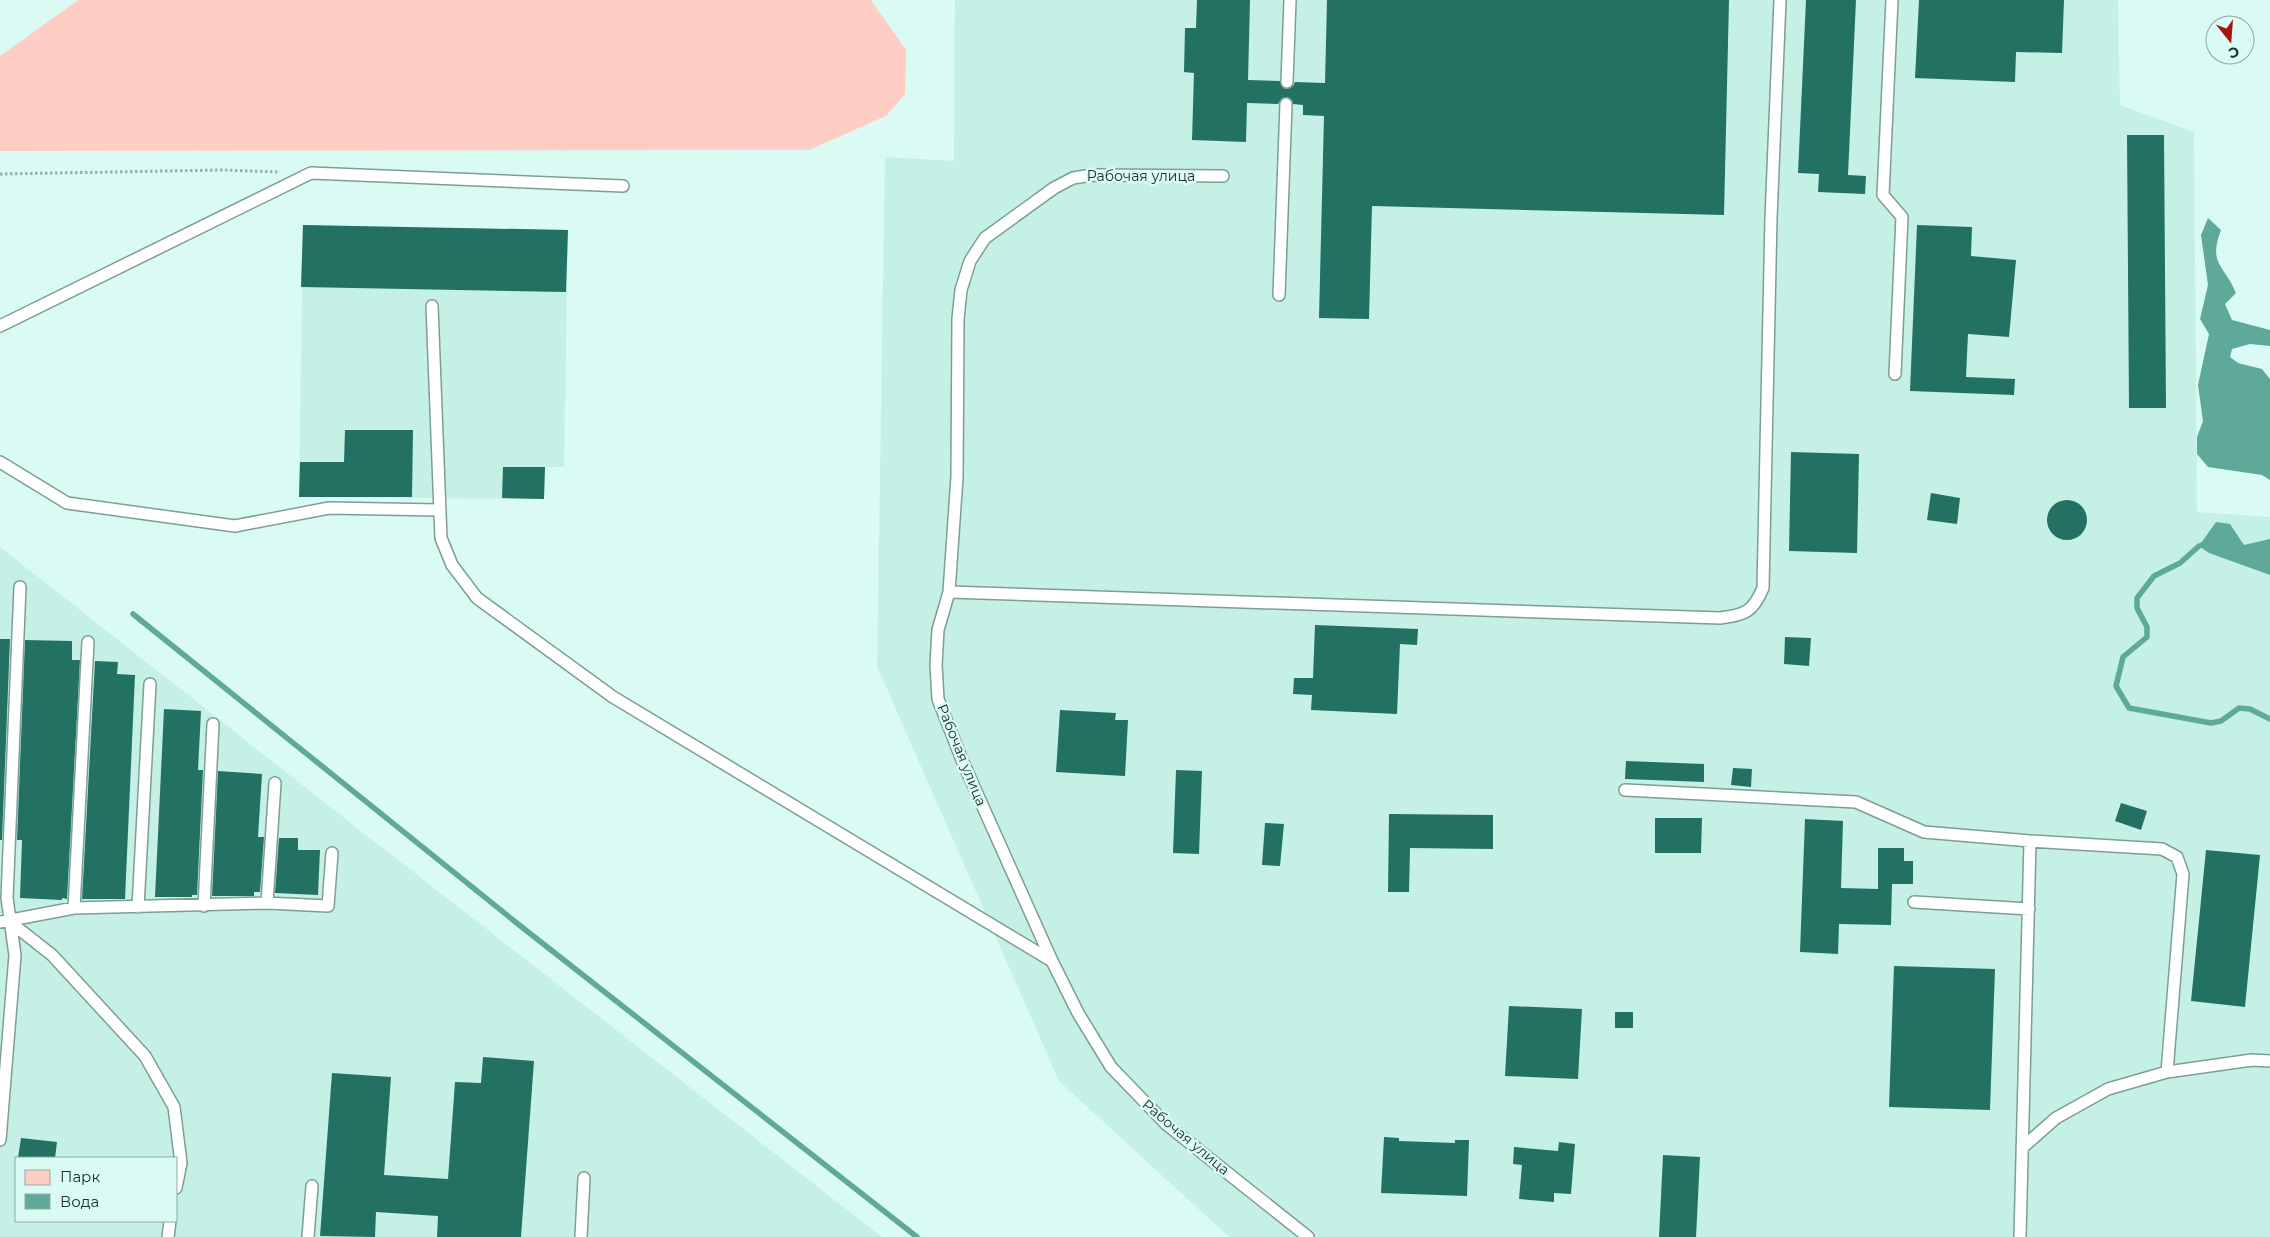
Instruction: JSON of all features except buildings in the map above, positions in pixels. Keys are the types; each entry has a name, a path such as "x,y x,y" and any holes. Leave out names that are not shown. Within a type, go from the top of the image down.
{"lane":[{"path":"1287,82 1290,0"},
{"path":"949,592 1720,618 1740,616 1756,605 1763,588 1771,218 1780,0"},
{"path":"1892,0 1883,195 1902,217 1895,374"},
{"path":"1279,294 1286,104"},
{"path":"0,326 310,173 623,186"},
{"name":"Рабочая улица","path":"1223,176 1092,175 1073,178 1054,188 985,238 970,261 961,290 958,318 957,477 949,592 938,630 936,665 938,699 955,744 1052,961 1078,1013 1111,1067 1166,1124 1308,1237"},
{"path":"432,306 441,538 452,565 477,598 506,621 613,697 1052,961"},
{"path":"0,462 67,503 235,526 329,508 439,510"},
{"path":"0,1140 15,955 5,922 20,587"},
{"path":"74,908 88,642"},
{"path":"138,907 150,684"},
{"path":"204,906 213,724"},
{"path":"267,903 275,783"},
{"path":"1625,790 1856,802 1924,832 2162,849 2177,857 2183,874 2167,1072"},
{"path":"2020,1237 2030,841"},
{"path":"5,922 74,908 267,903 328,906 332,853"},
{"path":"1914,902 2029,909"},
{"path":"5,922 52,955 146,1056 174,1107 181,1163 178,1178"},
{"path":"2022,1148 2056,1118 2108,1089 2167,1072 2252,1060 2270,1061"},
{"path":"581,1237 584,1178"},
{"path":"308,1237 312,1186"},
{"path":"168,1237 170,1222"}],"path":[{"path":"0,174 222,170 281,172"}],"shaded area":[{"path":"955,0 2118,0 2120,105 2194,132 2197,512 2270,517 2270,1237 1229,1237 1059,1081 877,666 885,157 954,161"},
{"path":"303,225 568,230 564,467 545,467 544,499 299,497"},
{"path":"0,547 348,821 882,1237 0,1237"}],"green space":[{"path":"78,0 871,0 906,50 905,94 886,116 809,150 0,151 0,56"}],"water":[{"path":"2208,218 2221,230 2217,242 2217,258 2236,293 2225,304 2232,320 2270,330 2270,346 2250,344 2232,349 2230,357 2238,363 2262,369 2270,379 2270,480 2262,475 2208,467 2197,454 2197,437 2203,421 2198,385 2209,334 2200,319 2208,285 2201,235"},
{"path":"2216,522 2230,524 2244,545 2270,539 2270,575 2209,553 2199,546"}],"waterway":[{"path":"2205,544 2199,546 2180,563 2154,576 2137,598 2137,608 2147,627 2147,637 2123,657 2116,686 2129,708 2211,723 2221,721 2239,708 2250,709 2270,719"},
{"path":"133,614 523,928 917,1237"}]}
